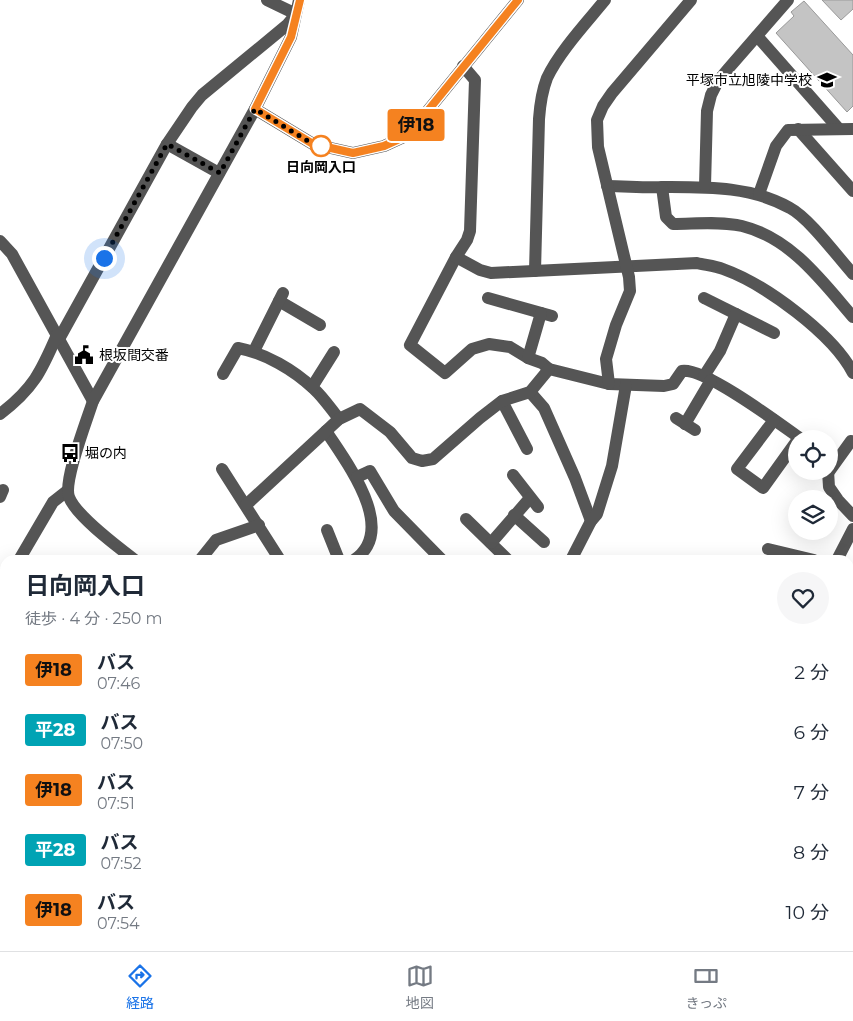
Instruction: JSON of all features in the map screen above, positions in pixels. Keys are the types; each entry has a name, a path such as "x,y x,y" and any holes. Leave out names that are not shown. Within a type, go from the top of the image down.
{"street":[{"path":"268,0 296,14"},
{"path":"129,555 78,512 69,499 67,491 79,442 93,401 255,109 291,37 300,0"},
{"path":"255,109 313,144 353,153 384,146 408,135 518,0"},
{"path":"535,271 539,119 542,96 548,77 559,58 605,0"},
{"path":"609,384 606,359 616,325 630,291 629,277 625,267 598,147 598,120 603,106 612,93 691,0"},
{"path":"706,186 707,111 711,94 718,81 788,0"},
{"path":"0,414 30,388 42,369 58,337 167,144 192,107 202,95 287,26 296,14"},
{"path":"757,36 839,128"},
{"path":"463,66 475,80 470,231 467,240 456,257 410,345 445,373 472,349 489,344 510,347 528,358 542,363 548,369 609,384 664,386 673,384 682,371 688,370 742,397 788,431"},
{"path":"798,129 853,191"},
{"path":"759,194 776,146 788,130 853,129"},
{"path":"167,144 220,173"},
{"path":"607,186 706,186 759,194 791,208 809,224 853,274"},
{"path":"662,187 666,217 673,224 742,226 767,235 806,264 853,317"},
{"path":"0,241 12,254 93,401"},
{"path":"456,257 480,270 491,273 697,263 722,268 760,286 779,298 819,332 840,354 853,373"},
{"path":"254,351 281,297 320,325"},
{"path":"488,298 546,315 528,358"},
{"path":"704,298 774,333"},
{"path":"685,424 736,314"},
{"path":"223,374 238,348 254,351 295,373 312,387 339,419"},
{"path":"312,387 334,352"},
{"path":"246,505 339,419 360,409 390,432 412,458 422,462 433,459 480,418 502,402 530,392 548,369"},
{"path":"574,555 591,521 597,514 612,466 626,385"},
{"path":"530,392 544,408 575,478 591,521"},
{"path":"502,402 520,444"},
{"path":"774,420 737,469 762,488 788,454"},
{"path":"326,431 357,477 370,513 373,530 370,541 361,555"},
{"path":"838,458 851,447"},
{"path":"222,468 277,555"},
{"path":"357,477 370,471 394,511 437,555"},
{"path":"491,543 514,515 534,503 513,475"},
{"path":"829,480 829,486 838,500 853,516"},
{"path":"21,555 53,502 67,491"},
{"path":"514,515 544,542"},
{"path":"466,519 503,555"},
{"path":"204,555 216,540 259,525"},
{"path":"840,555 853,529"},
{"path":"327,530 337,555"},
{"path":"117,555 121,549"},
{"path":"768,549 793,555"}],"building":[{"path":"822,0 853,0 853,9 841,20"},
{"path":"804,1 853,55 853,106 847,112 776,33 794,16 791,12"}],"bus line":[{"name":"伊18","path":"300,0 291,37 255,109 313,144 353,153 384,146 408,135 518,0"}],"place":[{"name":"平塚市立旭陵中学校","path":"827,80"},
{"name":"日向岡入口","path":"321,146"},
{"name":"根坂間交番","path":"84,355"},
{"name":"堀の内","path":"70,453"}],"route":[{"path":"104,258 167,144 220,173 255,109 313,144 327,147 321,146"}]}
